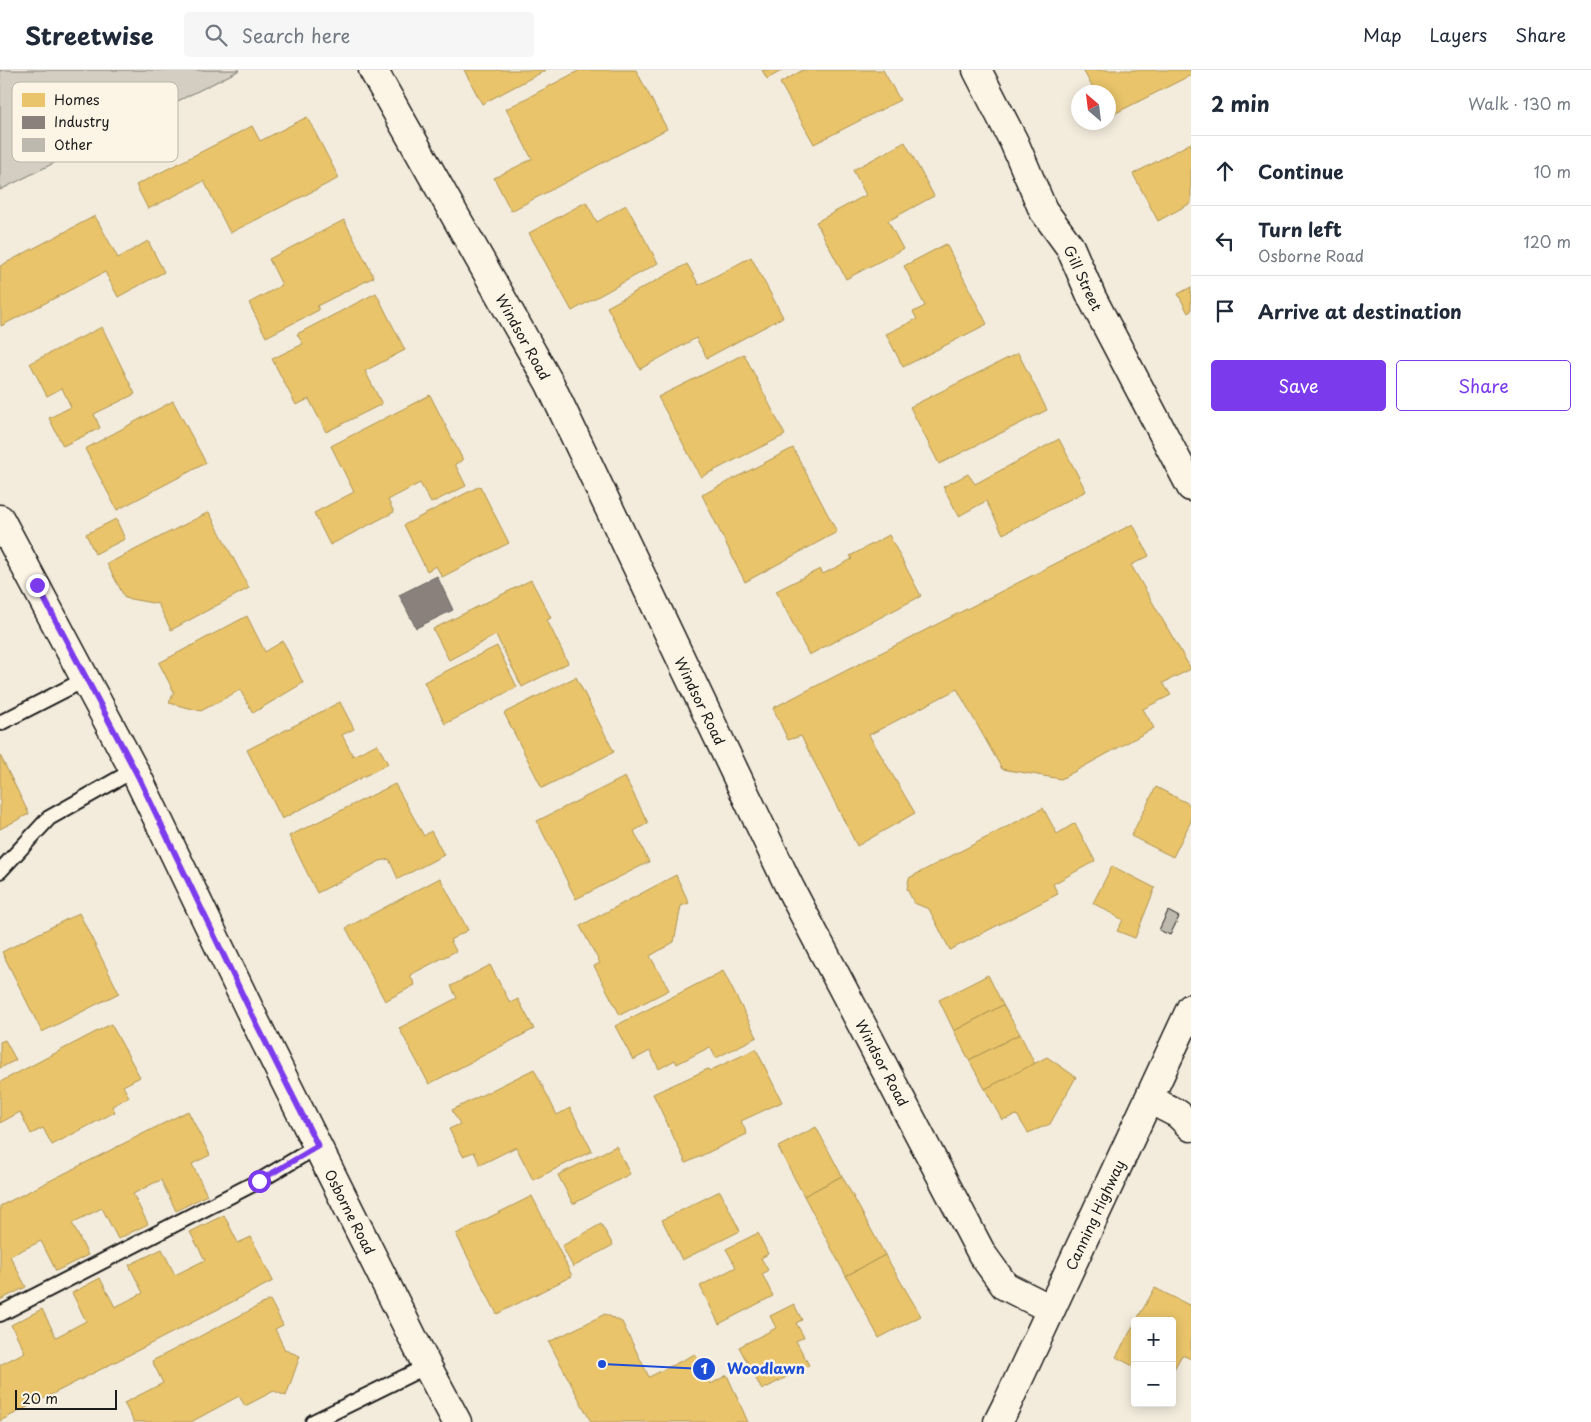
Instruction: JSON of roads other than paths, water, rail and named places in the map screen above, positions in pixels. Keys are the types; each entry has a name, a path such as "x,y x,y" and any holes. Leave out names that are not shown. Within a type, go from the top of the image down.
{"main road":[{"name":"Windsor Road","path":"373,70 550,384 789,886 982,1254 1005,1286 1051,1308"},
{"name":"Gill Street","path":"977,70 1014,142 1043,210 1070,247 1092,298 1191,487"},
{"name":"Osborne Road","path":"0,519 134,770 255,1021 427,1366 457,1422"},
{"name":"Canning Highway","path":"998,1422 1191,1008"},
{"path":"1149,1100 1178,1114 1191,1127"}],"lane":[{"path":"0,723 86,680"},
{"path":"0,871 49,818 134,770"},
{"path":"0,1314 259,1181 318,1146"},
{"path":"313,1422 427,1366"}],"place":[{"name":"Woodlawn","path":"602,1364"}]}
